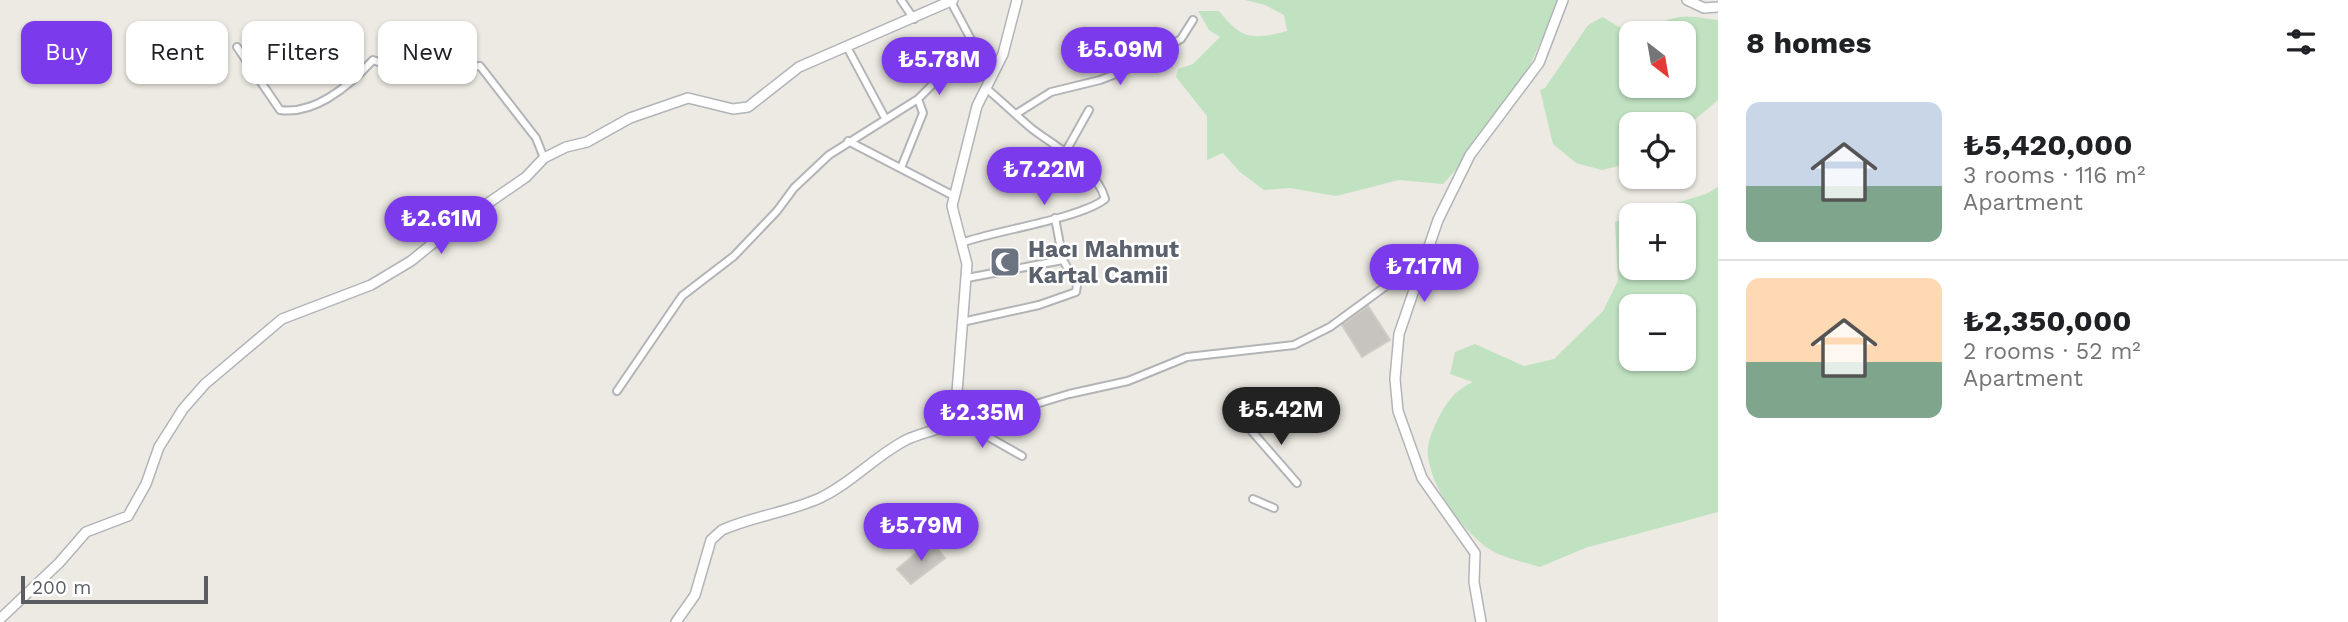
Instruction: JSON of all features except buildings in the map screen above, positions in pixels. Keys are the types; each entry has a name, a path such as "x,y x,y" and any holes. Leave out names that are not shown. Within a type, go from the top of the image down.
{"street":[{"path":"901,0 914,19"},
{"path":"0,619 59,563 86,532 128,516 146,484 159,447 183,410 205,384 237,356 282,319 371,285 411,261 526,177 544,158 566,147 587,142 630,118 688,99 733,109 748,107 785,75 951,0 991,76"},
{"path":"676,622 695,595 710,540 722,530 819,498 843,486 908,439 943,429 955,418 967,264 952,206 972,126 991,76 1003,54 1017,0"},
{"path":"1481,622 1474,582 1475,553 1422,478 1398,411 1395,379 1399,334 1438,220 1470,155 1539,63 1563,0"},
{"path":"1687,0 1704,8 1718,7"},
{"path":"1016,114 1051,92 1100,80 1126,70 1181,39 1193,20"},
{"path":"237,47 280,110 299,113 352,84 373,61 386,66 415,68 480,66 536,138 544,158"},
{"path":"847,47 886,118"},
{"path":"618,391 681,296 734,256 778,212 794,188 848,141 918,99 950,67 983,58"},
{"path":"961,243 996,231 1055,218 1105,199 1098,185 1066,151 986,88"},
{"path":"901,168 923,113 918,99"},
{"path":"1066,151 1089,110"},
{"path":"848,141 954,195"},
{"path":"962,322 1039,305 1076,292 1077,285 1063,260 1055,218"},
{"path":"967,278 1063,260"},
{"path":"955,418 973,423 1069,394 1128,380 1187,357 1294,345 1330,327 1386,286 1420,271"},
{"path":"955,418 1022,456"},
{"path":"1249,428 1297,483"},
{"path":"1253,499 1274,508"}],"green space":[{"path":"1245,0 1559,0 1527,72 1462,163 1443,184 1399,180 1336,196 1290,188 1264,190 1240,172 1223,153 1207,160 1207,116 1176,77 1178,69 1193,64 1220,37 1209,30 1198,11 1219,11 1235,28 1249,35 1265,36 1287,31 1284,15 1265,5"},
{"path":"1603,17 1619,26 1619,98 1696,98 1696,21 1666,21 1679,17 1718,20 1718,100 1696,119 1696,112 1619,112 1619,166 1602,170 1576,163 1553,144 1540,90 1545,88 1588,25"},
{"path":"1718,187 1718,512 1585,548 1540,567 1489,549 1450,508 1435,482 1428,456 1431,435 1443,410 1458,392 1473,382 1450,374 1455,352 1475,344 1524,366 1554,359 1603,311 1618,281 1615,222 1619,221 1619,280 1696,280 1696,203 1676,203 1706,194"}],"place":[{"name":"Hacı Mahmut Kartal Camii","path":"1005,262"}]}
